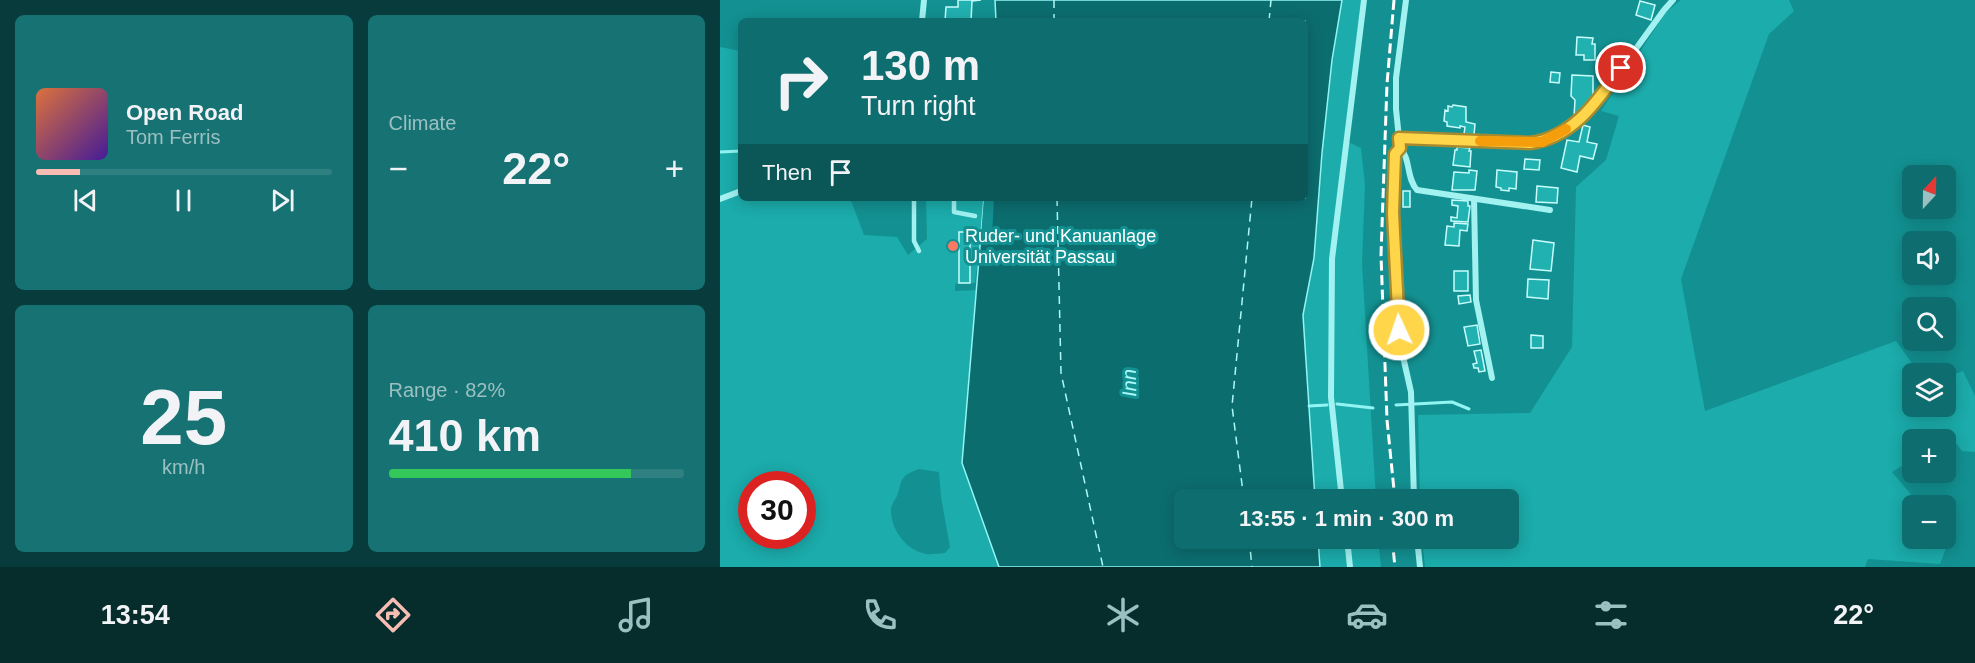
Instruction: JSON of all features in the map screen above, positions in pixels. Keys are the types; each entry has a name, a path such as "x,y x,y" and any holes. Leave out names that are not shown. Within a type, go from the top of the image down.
{"street":[{"path":"922,18 924,0"},
{"path":"1341,489 1331,397 1332,259 1364,0"},
{"path":"1406,0 1396,78 1399,138 1409,177 1417,190 1550,210"},
{"path":"1399,138 1530,143 1552,138 1582,118 1601,97 1673,0"},
{"path":"1400,148 1395,154 1393,213 1402,352 1411,392 1414,489"},
{"path":"720,199 738,192"},
{"path":"1474,199 1476,300 1492,378"},
{"path":"1348,549 1350,567"},
{"path":"1418,549 1420,567"}],"lane":[{"path":"914,201 914,241 919,251"},
{"path":"954,201 954,212 975,216"}],"green space":[{"path":"1342,0 1361,0 1344,140 1361,148 1365,185 1362,263 1375,489 1314,489 1303,315 1314,258 1332,60"},
{"path":"1681,0 1789,0 1794,11 1769,34 1681,279 1705,411 1896,341 1912,363 1902,363 1902,417 1956,417 1956,374 1963,371 1975,396 1975,452 1962,451 1956,443 1956,429 1902,429 1902,466 1892,472 1912,495 1902,495 1902,549 1946,549 1940,564 1868,559 1865,567 1425,567 1423,549 1519,549 1519,489 1420,489 1418,415 1530,413 1572,347 1576,187 1606,160 1619,116 1601,111 1666,12"},
{"path":"720,47 738,50 738,201 851,201 864,235 897,237 908,255 927,239 926,201 992,201 981,236 975,283 955,284 955,291 976,290 962,463 999,567 720,567","holes":["919,469 939,472 950,547 945,553 918,552 900,537 891,516 891,509 903,479"]},
{"path":"1319,549 1379,549 1381,567 1320,567"}],"water":[{"name":"Inn","path":"995,0 1342,0 1332,60 1314,258 1303,315 1314,489 1174,489 1174,549 1319,549 1320,567 999,567 962,463 984,201 1308,201 1308,18 996,18"}],"pier":[{"path":"984,201 994,201 992,236 981,235"}],"building":[{"path":"958,0 981,0 972,1 971,18 945,18 946,7 958,7"},
{"path":"1640,1 1655,5 1651,20 1636,15"},
{"path":"1577,37 1593,38 1595,60 1584,60 1584,55 1576,55"},
{"path":"1551,72 1560,73 1559,83 1550,82"},
{"path":"1572,75 1593,76 1593,102 1577,117 1574,117 1575,100 1571,96"},
{"path":"1448,106 1466,107 1466,122 1475,124 1474,135 1464,134 1465,127 1447,126 1447,122 1444,121 1445,110 1448,111"},
{"path":"1583,125 1590,127 1587,142 1597,144 1593,159 1580,156 1577,172 1561,168 1567,140 1579,142"},
{"path":"1457,147 1470,148 1470,167 1453,165"},
{"path":"1525,159 1540,160 1539,170 1524,169"},
{"path":"1469,170 1477,171 1475,190 1452,190 1454,172 1469,173"},
{"path":"1497,170 1517,172 1516,189 1509,188 1509,191 1496,187"},
{"path":"1537,186 1558,188 1557,203 1536,202"},
{"path":"1403,191 1410,191 1410,207 1403,207"},
{"path":"1452,200 1468,201 1468,206 1470,206 1468,222 1451,221 1451,217 1457,218 1458,206 1452,205"},
{"path":"1454,223 1468,224 1467,231 1460,230 1459,246 1445,245 1447,226 1454,227"},
{"path":"959,232 970,232 970,283 959,283"},
{"path":"1533,240 1554,243 1551,271 1530,269"},
{"path":"1454,271 1468,271 1468,291 1454,291"},
{"path":"1528,279 1549,280 1548,299 1527,297"},
{"path":"1470,295 1471,302 1459,304 1458,296"},
{"path":"1477,325 1480,344 1468,346 1464,327"},
{"path":"1531,335 1543,336 1543,348 1531,348"},
{"path":"1481,350 1485,371 1479,372 1473,364 1477,363 1474,351"}],"waterway":[{"path":"720,152 738,151"},
{"path":"1396,405 1452,402 1469,409"},
{"path":"1337,404 1373,408"},
{"path":"1309,406 1327,405"}],"ferry route":[{"path":"1054,0 1054,18"},
{"path":"1269,18 1271,0"},
{"path":"1057,201 1061,373 1103,567"},
{"path":"1243,489 1232,406 1252,201"},
{"path":"1250,549 1252,567"}],"railway":[{"path":"1394,0 1387,84 1381,255 1387,420 1394,489"},
{"path":"1393,549 1395,567"}],"slow traffic":[{"path":"1480,141 1542,142 1566,129"}],"place":[{"name":"Ruder- und Kanuanlage Universität Passau","path":"953,246"}],"route":[{"path":"1399,330 1393,213 1395,154 1400,148 1399,138 1542,142 1582,118 1601,97 1621,68"}]}
